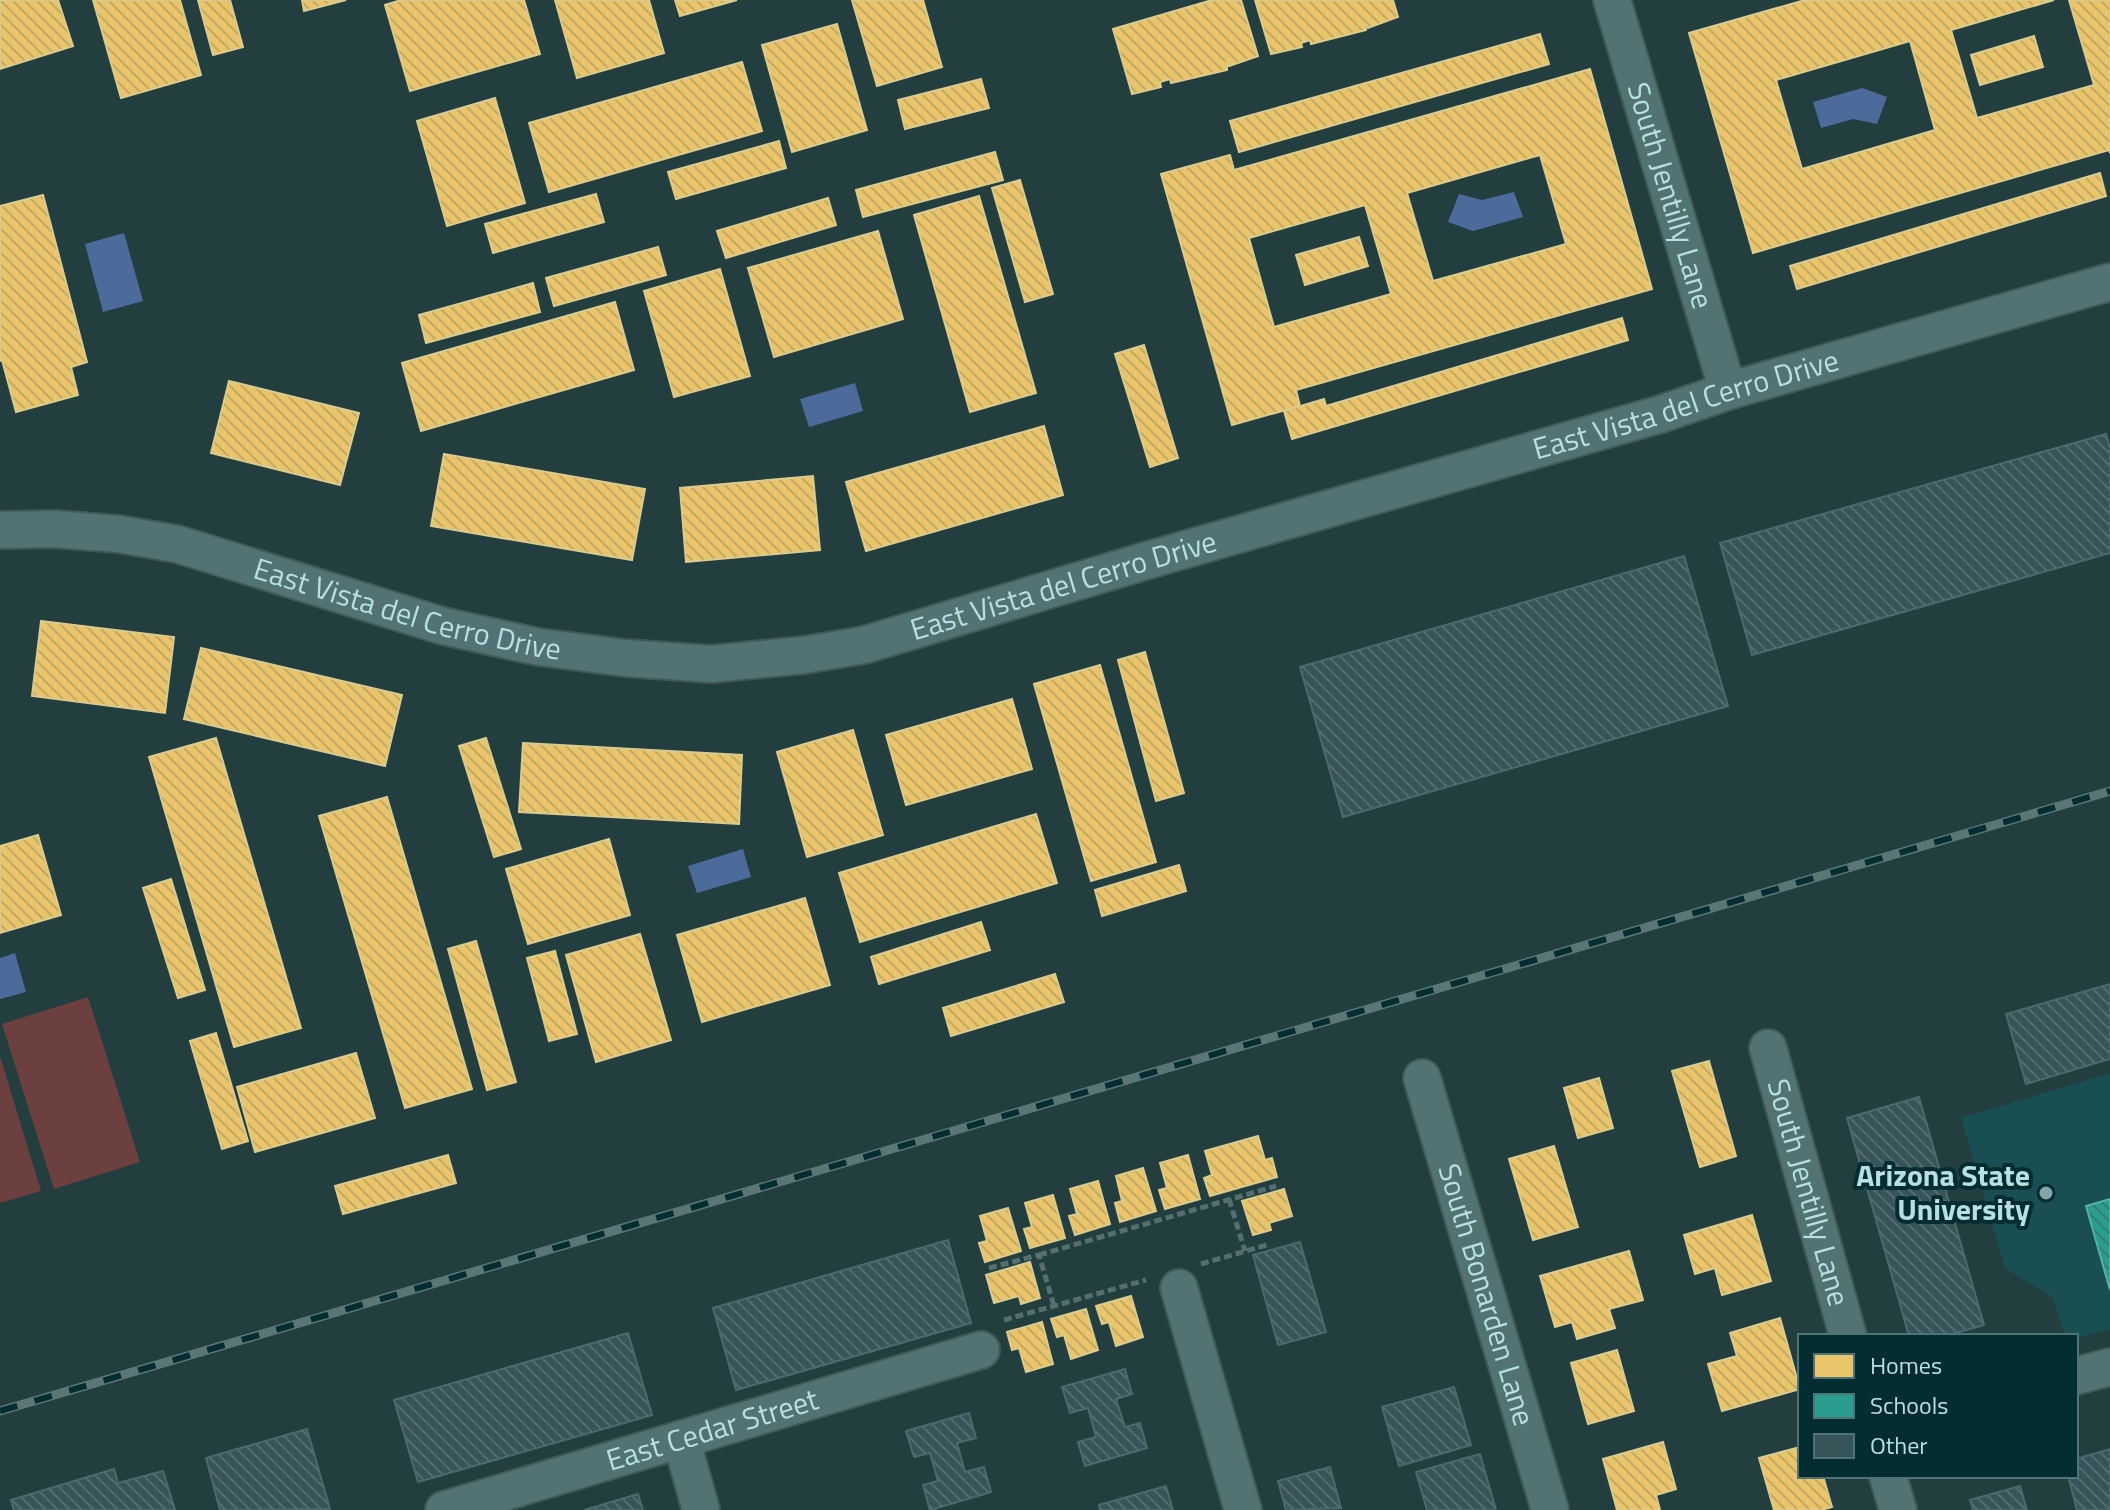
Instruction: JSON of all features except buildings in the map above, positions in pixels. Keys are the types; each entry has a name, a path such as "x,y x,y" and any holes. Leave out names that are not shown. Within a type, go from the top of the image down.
{"street":[{"name":"South Jentilly Lane","path":"1612,0 1725,379"},
{"name":"East Vista del Cerro Drive","path":"0,530 54,529 119,534 177,544 443,626 525,644 625,658 711,664 804,655 864,645 1152,559 1661,414 1725,379 2110,282"},
{"name":"South Jentilly Lane","path":"1768,1048 1847,1334"},
{"name":"South Bonarden Lane","path":"1422,1078 1550,1510"},
{"path":"1176,1280 1243,1510"},
{"name":"East Cedar Street","path":"444,1510 981,1350"},
{"path":"2078,1375 2110,1367"},
{"path":"681,1439 701,1510"},
{"path":"1889,1478 1898,1510"}],"path":[{"path":"989,1268 1276,1186"},
{"path":"1229,1199 1245,1251"},
{"path":"1004,1320 1176,1280 1245,1251 1270,1244"},
{"path":"1039,1255 1054,1306"}],"shaded area":[{"path":"88,997 140,1162 54,1189 2,1024"},
{"path":"0,1056 41,1191 0,1203"},
{"name":"Arizona State University","path":"2110,1073 2110,1329 2078,1338 2078,1334 2064,1334 2053,1298 2005,1268 1961,1118"}],"water":[{"path":"1862,88 1887,97 1877,124 1853,119 1821,128 1813,102"},
{"path":"1514,192 1523,217 1473,231 1448,222 1459,194 1482,200"},
{"path":"124,233 143,301 103,312 85,244"},
{"path":"855,383 863,411 809,427 800,399"},
{"path":"743,849 751,877 697,893 688,866"},
{"path":"15,953 26,992 0,999 0,958"}],"railway":[{"path":"0,1411 2110,791"}],"place":[{"name":"Arizona State University","path":"2046,1193"}]}
